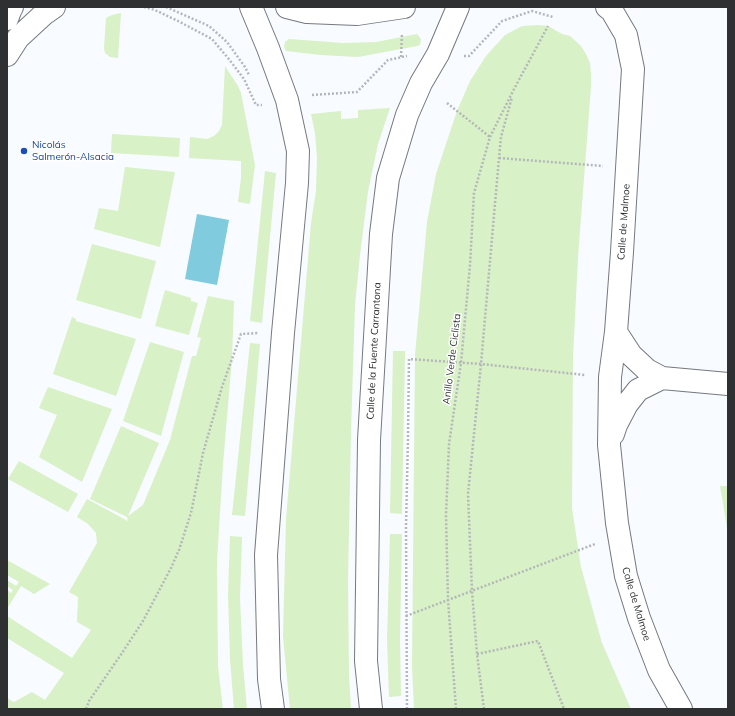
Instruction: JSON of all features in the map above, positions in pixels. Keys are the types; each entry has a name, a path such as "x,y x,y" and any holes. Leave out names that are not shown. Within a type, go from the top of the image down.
{"main road":[{"path":"7,19 12,7"},
{"path":"7,55 18,38 44,14 54,7"},
{"path":"251,7 287,100 298,151 297,183 283,333 266,555 269,679 273,709"},
{"path":"287,7 308,12 357,14 404,7"},
{"name":"Calle de la Fuente Carrantona","path":"371,709 366,661 369,440 381,234 388,178 410,108 421,83 438,54 458,7"},
{"name":"Calle de Malmoe","path":"606,7 612,10 626,35 633,69 622,252 616,332 610,377 609,444 618,536 626,576 639,618 659,670 680,709"},
{"path":"616,332 639,363 662,378 728,384"},
{"name":"Calle de Malmoe","path":"609,444 616,424 627,404 638,390 662,378"}],"path":[{"path":"144,7 155,10 212,39 244,79 256,105 302,96 357,92 388,60 401,57"},
{"path":"166,7 209,26 227,42 245,67 251,79"},
{"path":"469,56 502,21 532,11 554,17"},
{"name":"Anillo Verde Ciclista","path":"456,709 448,600 446,515 449,444 461,363 470,265 474,193 490,137 548,26"},
{"path":"484,709 477,654 472,591 468,494 501,137 513,91"},
{"path":"446,103 490,137"},
{"path":"499,158 627,167"},
{"path":"86,709 89,701 143,621 179,550 191,513 202,453 222,387 241,334 283,333"},
{"path":"407,709 406,526 409,358 610,377"},
{"path":"406,616 618,536"},
{"path":"477,654 538,641 564,709"}],"green space":[{"path":"121,13 118,58 110,57 105,53 104,48 106,18"},
{"path":"522,26 548,26 562,34 570,36 581,46 590,63 591,87 578,257 573,357 572,508 581,567 602,643 631,709 414,709 412,666 415,355 427,222 436,174 457,111 470,81 486,56 505,35"},
{"path":"417,34 421,39 420,45 358,57 286,51 284,47 285,42 289,39 343,43 376,42"},
{"path":"225,66 241,93 255,165 250,204 238,202 241,178 241,161 189,158 190,137 207,139 214,136 222,125"},
{"path":"390,108 378,144 368,192 355,305 348,581 349,675 351,709 290,709 283,637 286,519 311,223 316,191 317,158 315,133 311,114 341,111 341,119 358,118 358,110"},
{"path":"112,134 180,138 179,157 111,153"},
{"path":"125,167 175,172 160,247 94,229 99,208 118,211"},
{"path":"265,171 276,173 262,323 250,321"},
{"path":"92,244 156,261 141,319 76,300"},
{"path":"165,290 191,298 191,301 198,303 189,335 155,326"},
{"path":"208,296 234,301 232,359 217,561 218,666 223,709 7,709 7,698 14,702 32,692 45,700 64,673 7,638 7,616 72,658 91,630 77,622 78,597 69,592 97,543 96,533 88,524 77,517 87,499 128,521 127,517 90,499 121,426 159,443 128,516 143,505 170,440 192,356 196,356 201,338 197,337"},
{"path":"72,317 76,319 76,321 136,339 116,396 53,374"},
{"path":"150,342 184,352 161,436 123,421"},
{"path":"250,343 260,344 245,516 232,515"},
{"path":"393,351 405,351 402,514 390,513"},
{"path":"48,387 112,409 82,482 39,457 57,415 39,408"},
{"path":"19,461 78,494 68,512 8,479"},
{"path":"720,486 728,486 728,531 727,528"},
{"path":"390,534 402,534 400,640 401,696 389,697 387,640"},
{"path":"230,536 242,537 240,598 243,665 247,709 234,709 230,659 228,594"},
{"path":"7,560 50,584 34,594 21,586 7,609 7,590 11,593 13,590 7,586 7,580 16,586 19,582 7,575"}],"water":[{"path":"197,214 229,220 217,285 185,279"}],"place":[{"name":"Nicolás Salmerón-Alsacia","path":"24,151"}]}
